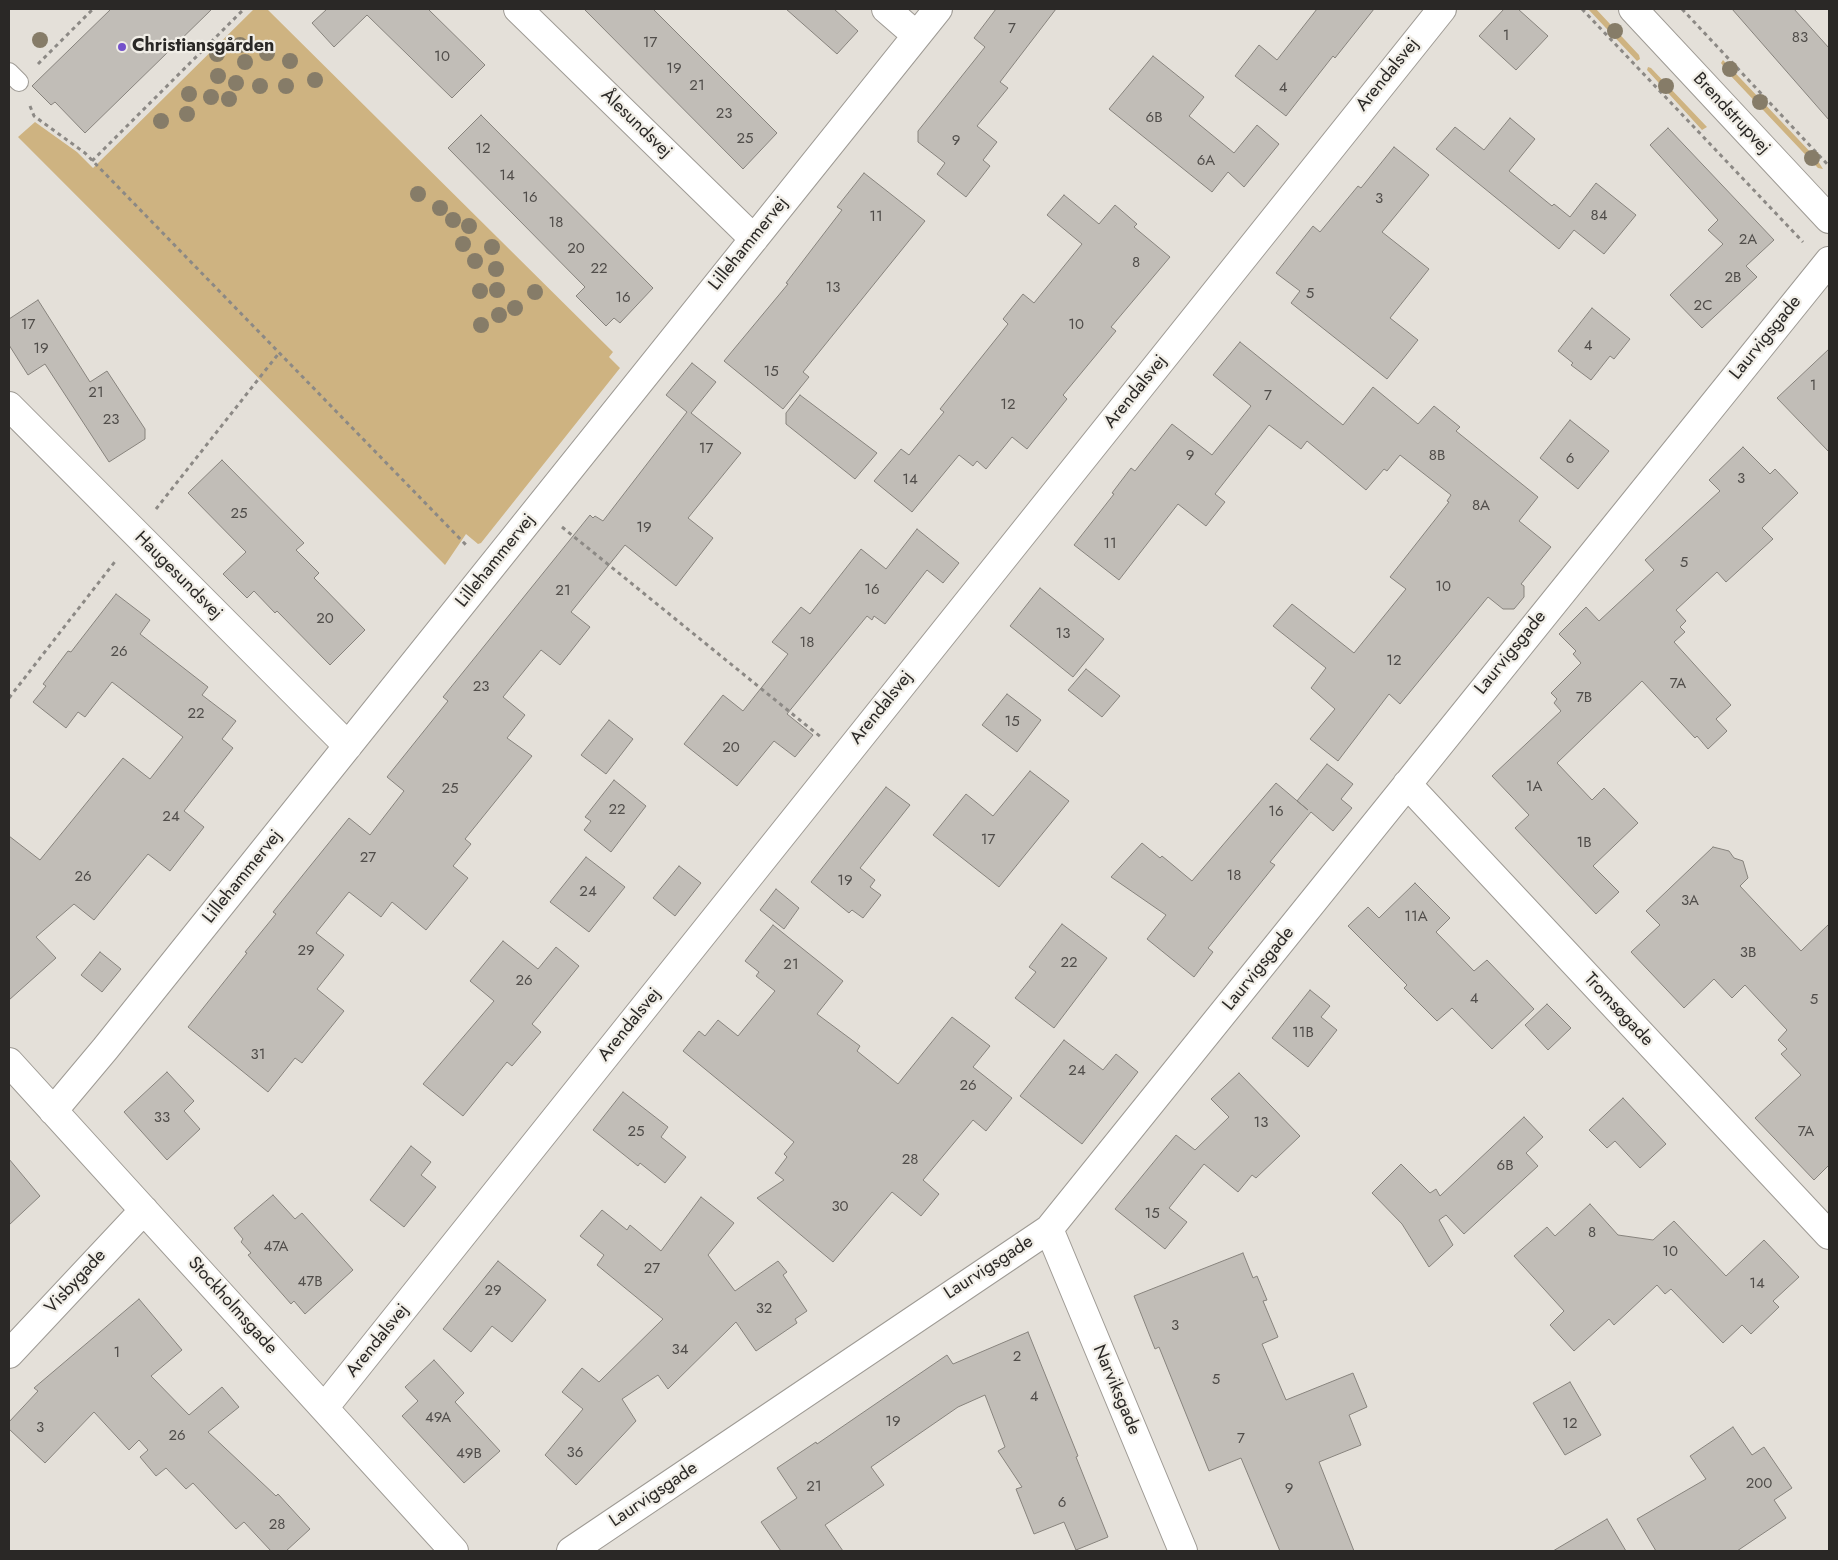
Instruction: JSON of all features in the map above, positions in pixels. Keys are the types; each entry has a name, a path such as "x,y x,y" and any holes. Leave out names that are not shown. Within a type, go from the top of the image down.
{"street":[{"name":"Ålesundsvej","path":"518,9 754,239"},
{"path":"886,9 916,35"},
{"name":"Lillehammervej","path":"53,1111 105,1050 938,9"},
{"name":"Arendalsvej","path":"324,1408 1442,9"},
{"name":"Brendstrupvej","path":"1633,9 1829,219"},
{"name":"Laurvigsgade","path":"571,1551 1050,1229 1827,263"},
{"name":"Haugesundsvej","path":"9,406 348,746"},
{"name":"Tromsøgade","path":"1407,784 1829,1235"},
{"name":"Stockholmsgade","path":"9,1062 454,1551"},
{"name":"Visbygade","path":"9,1354 144,1210"},
{"name":"Narviksgade","path":"1050,1229 1183,1551"}],"path":[{"path":"93,9 14,77 34,116 85,153 489,570"},
{"path":"92,161 244,9"},
{"path":"1582,9 1827,263"},
{"path":"1682,9 1829,166"},
{"path":"539,507 844,755"}],"shaded area":[{"path":"254,9 267,9 613,352 609,357 620,368 481,543 478,544 466,534 445,565 18,137 35,122 77,152 93,168"},
{"path":"1588,9 1596,9 1639,55 1640,59 1637,61"},
{"path":"1723,60 1816,158 1823,169 1818,168 1729,74 1721,63"},
{"path":"1648,67 1707,127 1702,130 1647,70"}],"building":[{"name":"Christiansgården","path":"111,9 212,9 85,133 55,102 51,105 32,86"},
{"path":"327,9 428,9 485,65 452,98 367,15 334,47 312,23"},
{"path":"584,9 653,9 777,133 743,169"},
{"path":"786,9 834,9 858,31 837,54"},
{"path":"996,9 1056,9 1000,82 1008,88 977,126 997,142 983,160 990,166 966,197 937,174 945,163 918,142 918,131 985,47 974,38"},
{"path":"1317,9 1374,9 1335,58 1333,56 1286,116 1235,76 1259,45 1277,60"},
{"path":"1504,9 1518,9 1548,36 1516,70 1479,36"},
{"path":"1732,9 1794,9 1829,48 1829,120"},
{"path":"1153,56 1204,97 1189,116 1234,153 1257,125 1279,144 1244,187 1228,172 1212,192 1109,109"},
{"path":"481,115 653,288 620,323 614,318 606,326 576,296 585,287 448,148"},
{"path":"1510,118 1535,139 1509,171 1552,206 1554,204 1570,217 1596,183 1636,215 1604,254 1574,230 1559,249 1436,149 1455,127 1484,150"},
{"path":"1668,128 1774,240 1746,266 1757,277 1702,328 1670,295 1723,244 1708,230 1718,220 1650,145"},
{"path":"1394,147 1429,175 1382,232 1429,269 1390,318 1418,340 1387,379 1291,303 1300,291 1276,273 1313,226 1320,232 1358,186 1361,188"},
{"path":"864,173 925,221 803,372 809,377 783,409 724,361 788,284 786,283 842,210 837,207"},
{"path":"1064,195 1099,224 1115,205 1137,224 1134,227 1170,257 1111,327 1116,331 1063,395 1067,399 1027,449 1012,437 986,469 977,461 973,466 959,455 912,512 874,481 901,449 909,455 944,412 940,409 1008,324 1003,319 1023,294 1034,303 1082,244 1047,215"},
{"path":"38,300 90,382 107,371 145,429 145,439 109,462 45,364 28,375 9,345 9,319"},
{"path":"1592,308 1630,339 1614,359 1610,356 1591,380 1571,365 1573,363 1558,351"},
{"path":"1240,342 1343,425 1373,387 1418,424 1434,406 1460,427 1456,431 1538,497 1519,521 1551,547 1521,584 1524,586 1524,597 1514,609 1503,609 1488,597 1400,704 1389,694 1338,761 1310,739 1335,709 1311,688 1326,668 1273,626 1292,604 1354,653 1406,589 1390,577 1449,502 1447,501 1451,495 1400,455 1387,471 1384,469 1366,490 1307,441 1301,449 1269,425 1215,494 1225,502 1206,526 1178,504 1119,580 1074,545 1114,494 1112,493 1131,468 1135,471 1172,424 1212,455 1251,406 1213,375"},
{"path":"1829,349 1829,452 1777,398"},
{"path":"692,363 716,382 691,413 741,453 688,518 713,538 676,586 625,545 571,612 590,627 560,665 541,650 503,697 525,715 507,738 532,756 465,839 471,844 453,866 468,878 426,930 392,902 381,917 349,892 316,933 344,955 317,989 344,1011 302,1063 295,1058 268,1092 188,1027 276,914 273,912 349,818 370,835 404,791 387,777 448,701 443,697 590,515 603,521 687,412 666,395"},
{"path":"800,395 877,453 855,479 786,424 786,413"},
{"path":"1570,420 1609,451 1578,489 1540,458"},
{"path":"1743,447 1770,474 1775,469 1798,493 1762,528 1773,539 1726,582 1717,572 1676,610 1686,621 1680,627 1685,632 1674,642 1731,705 1716,719 1727,731 1708,749 1697,736 1695,738 1642,681 1557,763 1592,800 1604,788 1638,823 1593,866 1619,892 1596,914 1515,828 1529,815 1492,776 1561,711 1554,703 1557,699 1551,693 1581,663 1573,654 1576,651 1559,634 1586,607 1599,621 1654,570 1645,560 1720,491 1709,480"},
{"path":"222,460 304,543 296,550 319,573 314,578 365,630 330,665 277,611 275,613 254,591 247,598 223,574 246,552 188,493"},
{"path":"917,529 959,563 943,583 927,570 885,624 874,616 872,620 867,616 787,714 813,735 795,757 774,741 737,786 684,744 723,695 743,711 788,654 772,642 801,607 810,614 861,549 886,569"},
{"path":"1040,588 1104,639 1073,677 1010,626"},
{"path":"116,594 150,620 140,634 208,687 202,695 236,721 222,739 233,748 184,811 204,827 170,871 148,854 94,920 74,904 36,937 56,958 9,1000 9,836 40,860 123,758 150,779 183,737 112,682 85,717 78,712 66,728 33,702 46,686 43,684 68,651 71,652"},
{"path":"1086,669 1120,696 1102,717 1068,690"},
{"path":"1007,694 1041,720 1017,752 982,725"},
{"path":"609,720 633,739 606,774 581,755"},
{"path":"1327,764 1353,784 1341,799 1352,808 1333,831 1311,812 1270,862 1275,865 1208,948 1213,952 1194,977 1147,939 1166,915 1111,877 1142,843 1160,858 1162,856 1192,881 1276,783 1297,801"},
{"path":"1030,771 1069,801 999,887 933,835 966,794 993,816"},
{"path":"614,780 646,806 611,852 584,830 591,821 585,817"},
{"path":"886,787 910,805 860,868 875,880 870,887 881,895 863,918 852,910 849,913 811,882"},
{"path":"1713,847 1729,851 1734,858 1743,861 1748,878 1740,886 1801,951 1829,924 1829,1165 1814,1180 1755,1118 1801,1075 1781,1054 1787,1049 1778,1040 1787,1030 1745,985 1732,998 1714,979 1684,1008 1631,952 1660,925 1646,911"},
{"path":"586,857 625,887 589,932 550,902"},
{"path":"679,866 701,883 675,916 653,898"},
{"path":"1415,883 1450,918 1436,932 1474,971 1487,960 1534,1009 1492,1049 1452,1008 1437,1021 1404,988 1407,985 1348,926 1368,907 1379,918"},
{"path":"776,889 799,908 784,929 760,910"},
{"path":"1062,924 1107,958 1054,1028 1015,998 1036,972 1029,967"},
{"path":"773,925 843,981 817,1014 860,1046 857,1051 898,1084 952,1017 990,1046 973,1067 1012,1098 986,1131 973,1120 923,1180 939,1194 921,1216 892,1192 833,1262 757,1198 784,1180 775,1173 787,1157 784,1154 794,1142 683,1051 699,1031 705,1036 718,1020 738,1036 775,991 756,976 759,972 745,961"},
{"path":"503,941 538,969 556,947 579,966 532,1024 541,1032 512,1066 507,1062 463,1116 423,1084 494,1001 470,981"},
{"path":"100,952 121,969 102,992 81,975"},
{"path":"1310,990 1330,1006 1321,1017 1337,1030 1308,1067 1272,1038"},
{"path":"1547,1004 1571,1028 1548,1050 1525,1025"},
{"path":"1064,1040 1103,1070 1116,1054 1138,1072 1082,1144 1020,1096"},
{"path":"167,1072 194,1101 184,1111 200,1129 167,1160 124,1112"},
{"path":"1239,1073 1300,1136 1256,1178 1252,1175 1238,1192 1204,1164 1169,1208 1187,1222 1165,1249 1115,1209 1176,1135 1195,1150 1229,1117 1211,1099"},
{"path":"623,1092 668,1127 661,1137 686,1157 665,1183 640,1163 638,1166 593,1130"},
{"path":"1623,1098 1666,1144 1640,1168 1615,1141 1607,1148 1589,1130"},
{"path":"1524,1117 1543,1137 1526,1153 1538,1166 1464,1234 1446,1215 1439,1220 1453,1245 1429,1267 1402,1224 1372,1193 1401,1164 1430,1193 1436,1189 1440,1196"},
{"path":"411,1146 431,1162 421,1175 436,1187 404,1227 370,1200"},
{"path":"9,1159 40,1196 9,1225"},
{"path":"273,1195 295,1219 302,1213 353,1270 305,1314 294,1301 291,1304 248,1255 251,1253 241,1242 243,1239 234,1228"},
{"path":"701,1197 734,1223 708,1255 735,1291 778,1261 787,1272 783,1275 807,1311 795,1319 797,1323 756,1351 736,1322 668,1389 658,1375 622,1399 636,1421 576,1485 545,1455 583,1409 562,1392 582,1368 599,1382 663,1319 597,1265 604,1255 580,1236 602,1210 627,1230 630,1225 661,1251"},
{"path":"1590,1204 1618,1235 1653,1240 1674,1221 1726,1276 1764,1240 1799,1277 1773,1301 1779,1307 1751,1334 1742,1325 1723,1343 1671,1289 1665,1294 1657,1285 1614,1325 1609,1319 1574,1351 1550,1325 1564,1311 1514,1256 1547,1227 1555,1236"},
{"path":"1243,1253 1253,1278 1257,1276 1267,1300 1263,1301 1278,1337 1262,1344 1286,1400 1353,1373 1367,1407 1349,1415 1361,1445 1319,1462 1354,1551 1280,1551 1241,1458 1209,1471 1159,1347 1155,1349 1134,1296"},
{"path":"498,1261 546,1300 512,1342 492,1326 471,1352 443,1329"},
{"path":"139,1299 182,1350 151,1376 189,1415 222,1387 239,1407 208,1432 276,1496 278,1494 310,1529 286,1551 271,1551 244,1522 236,1529 193,1483 186,1489 166,1468 156,1476 140,1457 148,1450 139,1440 129,1450 94,1412 45,1463 9,1429 9,1422 38,1391 34,1388"},
{"path":"1028,1332 1108,1537 1076,1550 1064,1522 1034,1534 1016,1489 1022,1487 998,1451 1005,1447 985,1395 958,1407 871,1467 884,1485 825,1525 843,1551 781,1551 761,1522 797,1498 777,1468 816,1442 817,1444 947,1355 953,1364"},
{"path":"434,1360 464,1393 455,1402 500,1451 464,1483 402,1416 418,1401 405,1387"},
{"path":"1570,1382 1601,1435 1565,1455 1533,1403"},
{"path":"1733,1427 1752,1455 1764,1447 1792,1488 1774,1500 1786,1518 1737,1551 1656,1551 1637,1519 1706,1479 1690,1456"},
{"path":"1607,1519 1626,1551 1553,1551"}],"place":[{"name":"Christiansgården","path":"122,47"}]}
